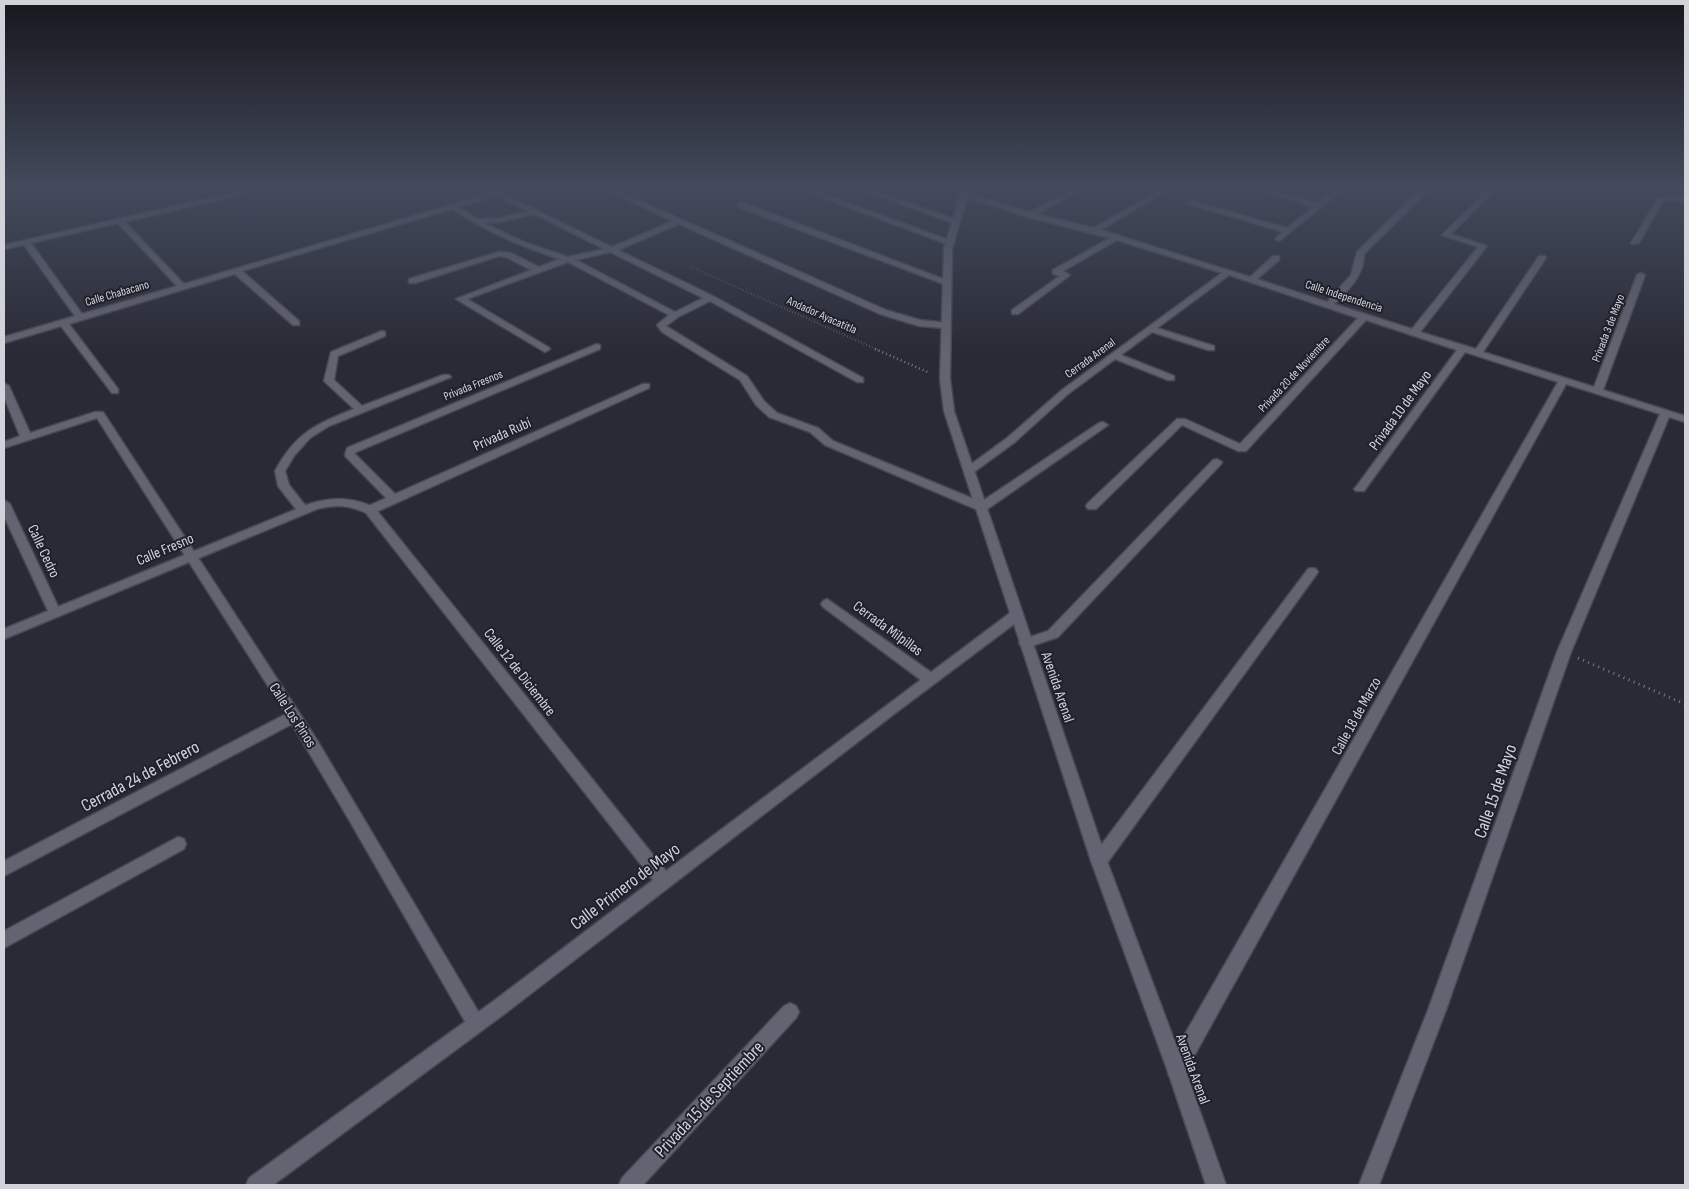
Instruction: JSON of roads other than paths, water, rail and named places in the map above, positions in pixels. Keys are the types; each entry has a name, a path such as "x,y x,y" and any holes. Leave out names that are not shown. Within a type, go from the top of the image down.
{"street":[{"path":"4,247 19,243"},
{"path":"27,243 80,318"},
{"path":"141,243 183,287"},
{"name":"Calle Chabacano","path":"4,340 328,243"},
{"path":"520,243 568,259 675,315"},
{"path":"601,243 710,298 860,380"},
{"path":"545,349 460,299 568,259 613,249 626,243"},
{"path":"732,243 883,312 919,323 945,326"},
{"path":"844,243 947,282"},
{"name":"Avenida Arenal","path":"950,243 944,379 949,411 1099,861 1176,1069 1216,1185"},
{"path":"1015,312 1066,275 1056,272 1106,243"},
{"name":"Calle Independencia","path":"1134,243 1252,279 1364,317 1685,419"},
{"path":"1330,305 1358,272 1362,264 1360,254 1370,243"},
{"path":"1415,332 1483,246 1475,243"},
{"path":"412,281 499,254 508,255 538,270"},
{"path":"1252,279 1276,258"},
{"path":"1478,353 1542,258"},
{"path":"237,271 296,323"},
{"name":"Cerrada Arenal","path":"970,470 1011,440 1065,392 1228,272"},
{"name":"Privada 3 de Mayo","path":"1598,390 1641,276"},
{"path":"710,298 675,315 661,326 744,378 760,403 773,415 814,430 829,443 982,507 1103,425"},
{"name":"Privada 20 de Noviembre","path":"1092,506 1181,421 1242,449 1364,317"},
{"path":"64,322 114,391"},
{"path":"1150,328 1210,348"},
{"path":"360,410 329,381 334,354 382,334"},
{"name":"Privada Fresnos","path":"393,499 350,455 351,450 597,347"},
{"name":"Privada 10 de Mayo","path":"1360,489 1463,348"},
{"path":"1116,356 1171,378"},
{"path":"303,510 284,486 280,472 288,455 306,436 325,424 446,377"},
{"name":"Calle 18 de Marzo","path":"1176,1069 1564,380"},
{"path":"4,386 26,437 4,445"},
{"name":"Privada Rubí","path":"370,510 646,386"},
{"name":"Calle 15 de Mayo","path":"1369,1185 1437,1010 1564,652 1666,412"},
{"name":"Calle Los Pinos","path":"26,437 100,414 145,488 294,716 476,1024"},
{"path":"1026,643 1054,634 1217,462"},
{"name":"Calle Fresno","path":"4,634 324,502 339,500 355,502 370,510"},
{"name":"Calle Cedro","path":"4,504 55,613"},
{"name":"Calle 12 de Diciembre","path":"370,510 664,881"},
{"path":"1099,861 1312,572"},
{"name":"Cerrada Milpillas","path":"827,604 930,679"},
{"name":"Calle Primero de Mayo","path":"256,1185 476,1024 1017,615"},
{"name":"Cerrada 24 de Febrero","path":"4,869 294,716"},
{"path":"4,940 178,844"},
{"name":"Privada 15 de Septiembre","path":"629,1185 790,1012"}]}
